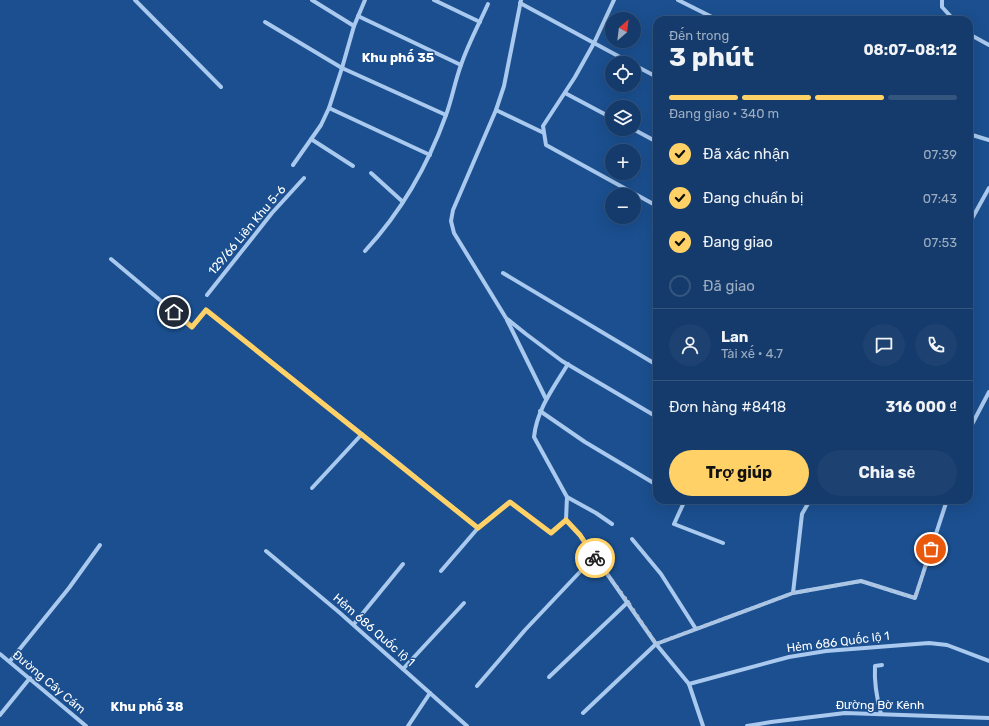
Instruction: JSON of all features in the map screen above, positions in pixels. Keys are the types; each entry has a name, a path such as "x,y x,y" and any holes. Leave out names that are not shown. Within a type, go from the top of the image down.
{"street":[{"path":"135,0 221,87"},
{"path":"312,0 354,26"},
{"path":"293,165 321,125 329,108 354,26 365,0"},
{"path":"434,0 480,22"},
{"path":"614,0 594,43 565,93 543,126 546,145 653,204"},
{"path":"678,0 710,16"},
{"path":"942,0 942,7 950,16"},
{"path":"546,399 506,318 454,233 451,222 453,210 496,110 504,86 521,2 618,56"},
{"path":"365,251 389,223 430,155 446,115 461,65 488,4"},
{"path":"358,16 461,65"},
{"path":"264,22 342,68 446,115"},
{"path":"973,36 989,45"},
{"path":"641,68 653,75"},
{"path":"565,93 605,114"},
{"path":"329,108 430,155"},
{"path":"496,110 544,133"},
{"path":"641,133 653,140"},
{"path":"973,135 989,140"},
{"path":"311,139 353,166"},
{"path":"371,173 403,202"},
{"name":"129/66 Liên Khu 5-6","path":"207,295 272,213 304,178"},
{"path":"973,217 989,188"},
{"path":"111,259 192,327 206,310 478,528"},
{"path":"503,273 653,363"},
{"path":"506,318 568,364 653,415"},
{"path":"568,364 546,399 535,426 534,436 567,497 566,520 580,535 656,644 689,684 703,726"},
{"path":"973,422 989,392"},
{"path":"540,412 585,442 653,483"},
{"path":"312,488 362,434"},
{"path":"567,497 596,513 612,524"},
{"path":"441,571 478,528 510,502 551,533 566,520"},
{"path":"682,504 674,524 723,543"},
{"path":"793,593 802,514 808,504"},
{"path":"583,713 656,644 793,593 861,581 915,598 946,504"},
{"path":"632,538 661,574 696,629"},
{"path":"10,661 69,588 100,545"},
{"name":"Hẻm 686 Quốc lộ 1","path":"266,552 354,624 467,726"},
{"path":"477,686 525,630 594,557"},
{"path":"354,624 403,564"},
{"path":"549,677 628,602"},
{"path":"403,669 464,603"},
{"name":"Hẻm 686 Quốc lộ 1","path":"689,684 789,657 826,651 913,644 929,643 947,645 989,661"},
{"name":"Đường Cây Cám","path":"0,654 86,726"},
{"path":"881,714 876,689 875,666 882,665"},
{"path":"0,715 30,678"},
{"path":"408,726 430,693"},
{"name":"Đường Bờ Kênh","path":"747,726 845,713 989,718"}],"way so far":[{"path":"595,558 628,602 656,644 793,593 861,581 915,598 931,549"}],"district":[{"name":"Khu phố 35","path":"398,57"},
{"name":"Khu phố 38","path":"147,706"}],"route":[{"path":"174,312 192,327 206,310 478,528 510,502 551,533 566,520 580,535 595,558"}]}
